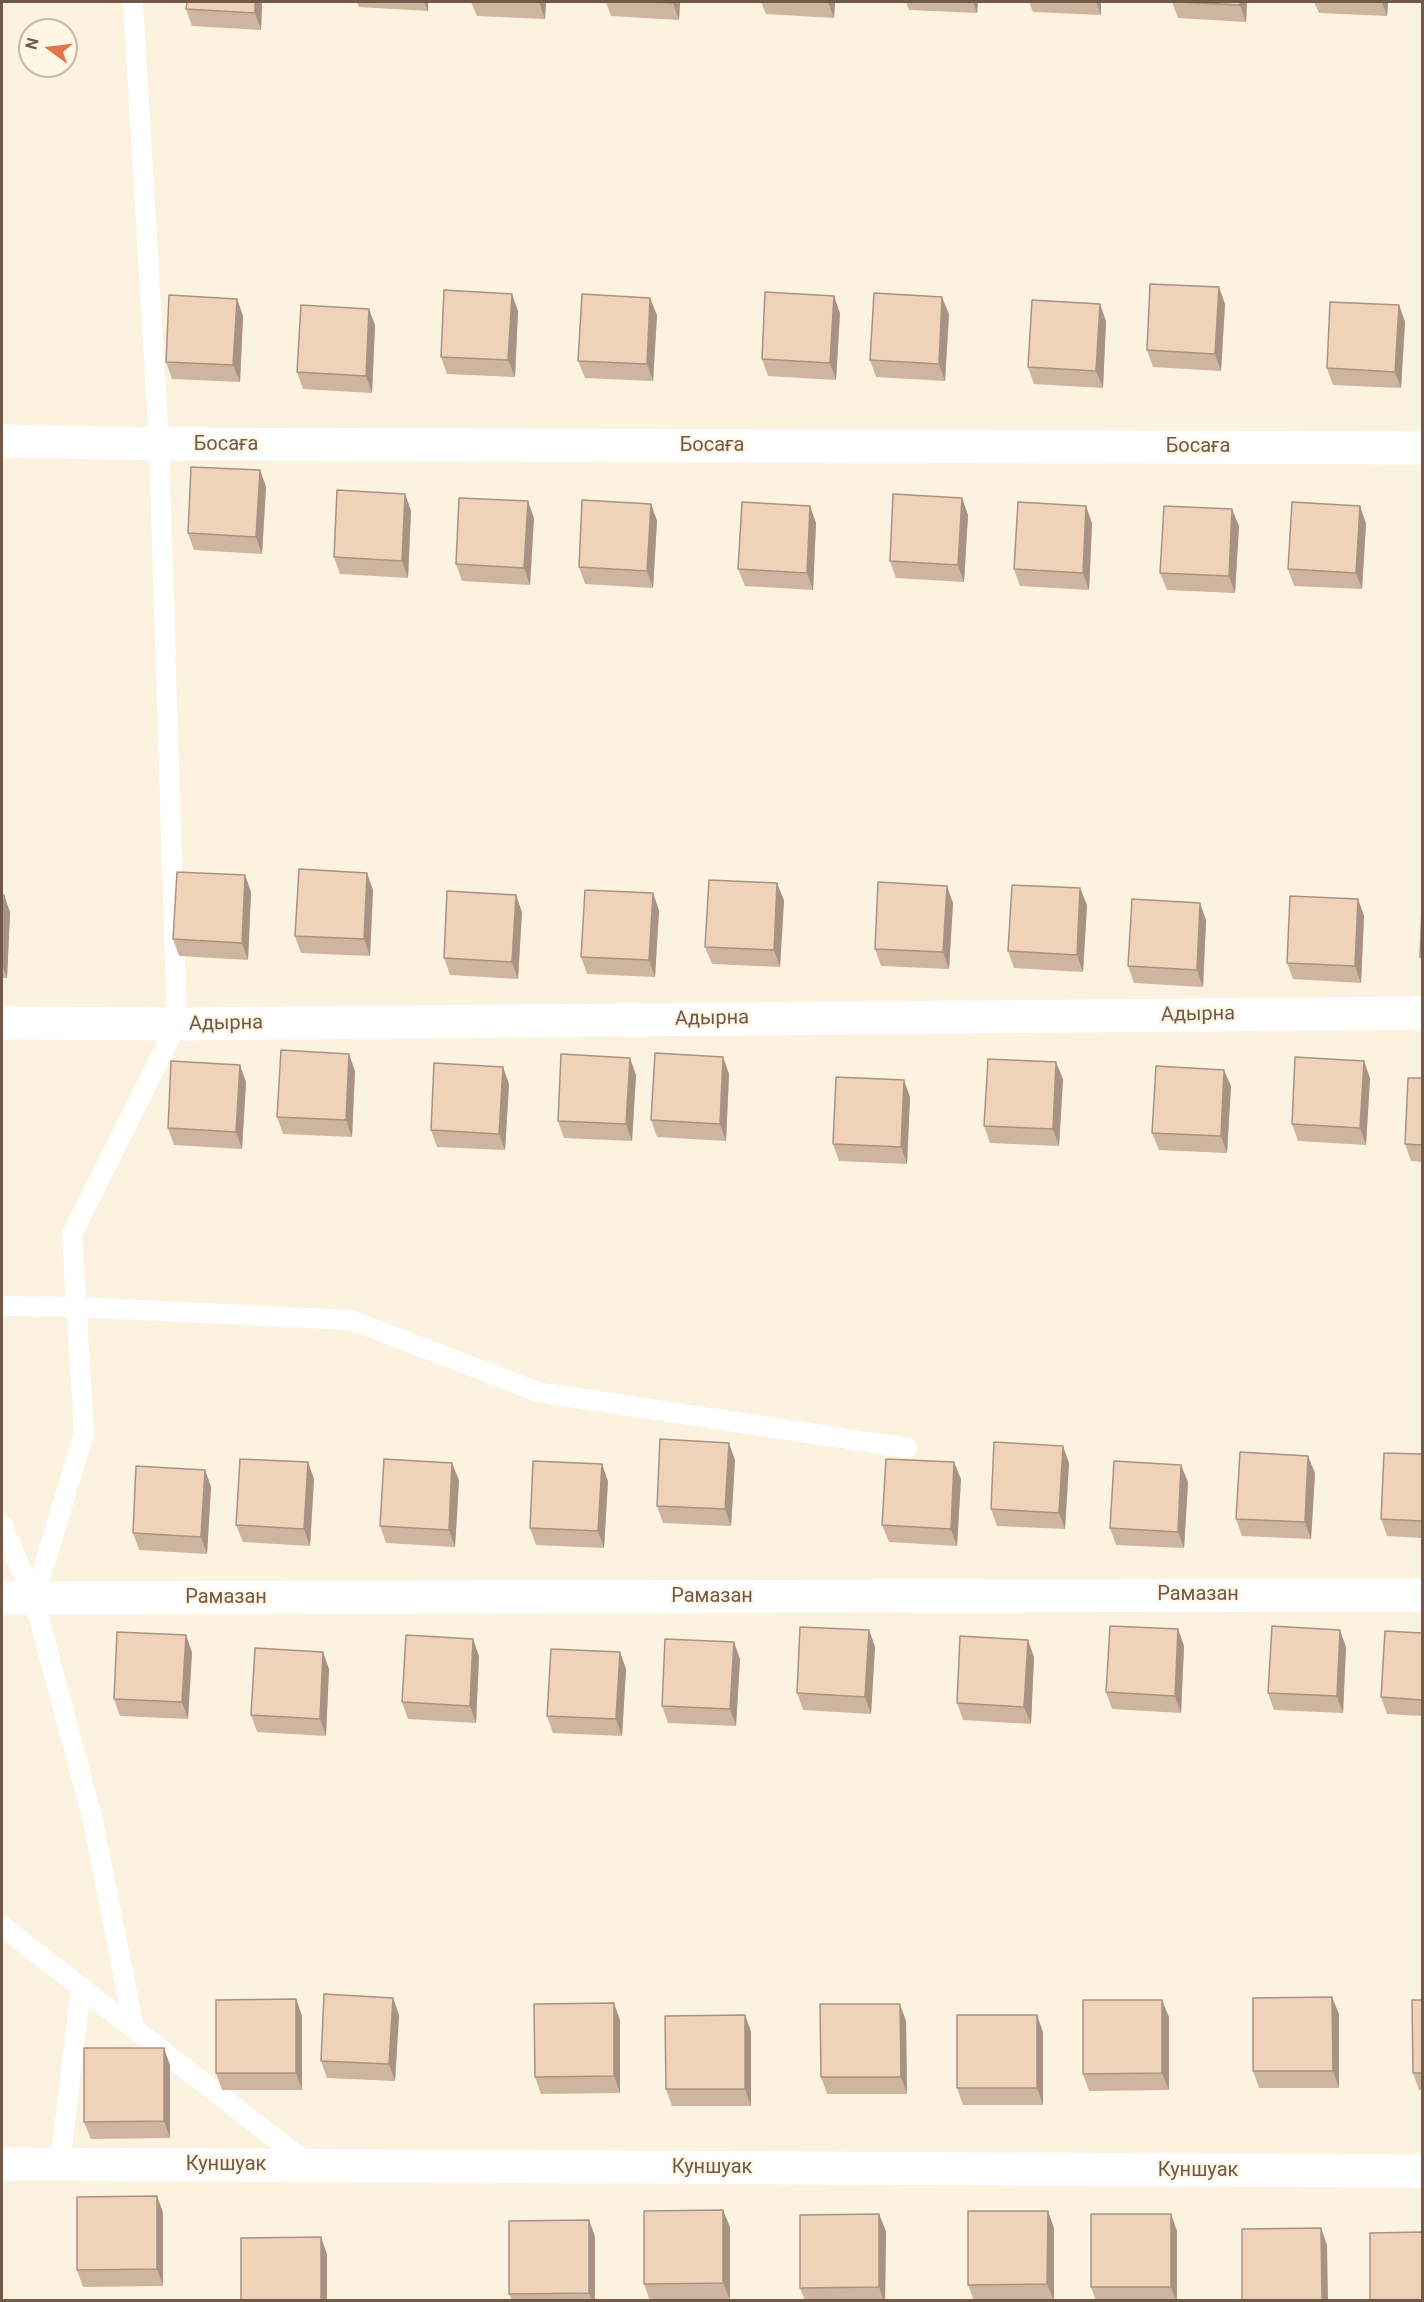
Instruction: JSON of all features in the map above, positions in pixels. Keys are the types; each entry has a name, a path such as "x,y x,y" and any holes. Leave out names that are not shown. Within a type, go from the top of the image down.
{"street":[{"name":"Босаға","path":"2,441 159,444 1422,448"},
{"name":"Адырна","path":"2,1023 177,1024 1422,1013"},
{"name":"Рамазан","path":"2,1599 1422,1594"},
{"name":"Куншуак","path":"2,2164 1422,2172"}],"lane":[{"path":"34,1599 84,1433 72,1234 177,1024 159,444 133,2"},
{"path":"2,1306 76,1307 351,1320 538,1392 907,1448"},
{"path":"2,1525 34,1599 93,1821 134,2029"},
{"path":"2,1926 310,2166"},
{"path":"60,2164 81,1988"}],"building":[{"path":"187,2 255,2 255,13 186,9"},
{"path":"1180,2 1240,2 1240,5"},
{"path":"1150,284 1219,287 1215,354 1147,350"},
{"path":"444,290 512,294 508,360 441,357"},
{"path":"765,292 834,296 830,363 762,359"},
{"path":"874,293 942,297 939,364 870,360"},
{"path":"582,294 650,298 647,364 578,361"},
{"path":"169,295 237,299 233,365 166,362"},
{"path":"1032,300 1100,304 1096,371 1028,367"},
{"path":"1330,302 1399,305 1395,372 1327,368"},
{"path":"301,305 369,309 366,376 297,372"},
{"path":"191,467 260,470 256,537 188,533"},
{"path":"337,490 405,494 402,561 334,557"},
{"path":"893,494 962,498 958,565 890,561"},
{"path":"459,498 528,501 524,568 456,564"},
{"path":"582,500 651,504 647,571 579,567"},
{"path":"742,502 810,506 807,573 738,569"},
{"path":"1018,502 1086,506 1083,573 1014,569"},
{"path":"1292,502 1360,506 1356,573 1288,569"},
{"path":"1164,506 1232,509 1229,576 1160,573"},
{"path":"299,869 367,873 364,939 295,936"},
{"path":"177,872 245,875 242,943 173,939"},
{"path":"709,880 777,883 774,950 705,947"},
{"path":"878,882 947,886 943,952 875,949"},
{"path":"1012,885 1080,888 1077,955 1008,951"},
{"path":"585,890 653,893 649,960 581,957"},
{"path":"447,891 516,895 512,962 444,958"},
{"path":"2,895 4,895 2,940"},
{"path":"1290,896 1358,899 1355,966 1287,963"},
{"path":"1132,899 1200,903 1197,970 1128,966"},
{"path":"1422,908 1422,958 1420,957"},
{"path":"281,1050 349,1054 346,1120 277,1117"},
{"path":"655,1053 723,1057 720,1124 651,1120"},
{"path":"561,1054 630,1058 626,1124 558,1121"},
{"path":"1295,1057 1364,1061 1360,1128 1292,1124"},
{"path":"988,1059 1056,1062 1053,1129 984,1126"},
{"path":"171,1061 240,1065 236,1132 168,1128"},
{"path":"434,1063 503,1067 499,1134 431,1130"},
{"path":"1156,1066 1224,1070 1221,1136 1152,1133"},
{"path":"836,1077 904,1080 901,1147 833,1144"},
{"path":"1408,1078 1422,1078 1422,1145 1405,1144"},
{"path":"660,1439 729,1443 725,1509 657,1506"},
{"path":"994,1442 1063,1446 1059,1513 991,1509"},
{"path":"1240,1452 1308,1456 1305,1522 1236,1519"},
{"path":"1384,1453 1422,1454 1422,1521 1381,1519"},
{"path":"240,1459 308,1462 304,1529 236,1525"},
{"path":"384,1459 452,1463 449,1530 380,1526"},
{"path":"886,1459 954,1462 951,1529 882,1525"},
{"path":"533,1461 602,1464 598,1531 530,1528"},
{"path":"1114,1461 1181,1465 1178,1532 1110,1528"},
{"path":"136,1466 205,1470 201,1537 133,1533"},
{"path":"1110,1626 1178,1629 1175,1696 1106,1692"},
{"path":"1272,1626 1340,1630 1337,1696 1268,1693"},
{"path":"800,1627 869,1630 865,1697 797,1693"},
{"path":"1385,1631 1422,1633 1422,1700 1381,1697"},
{"path":"117,1632 186,1635 182,1702 114,1699"},
{"path":"406,1635 473,1639 470,1706 402,1702"},
{"path":"960,1636 1028,1640 1024,1707 957,1703"},
{"path":"665,1639 734,1642 730,1709 662,1706"},
{"path":"255,1648 323,1652 320,1719 251,1715"},
{"path":"551,1649 620,1652 616,1719 547,1716"},
{"path":"324,1994 393,1998 389,2064 321,2061"},
{"path":"1332,1997 1333,2071 1253,2071 1253,1998"},
{"path":"296,1999 296,2073 216,2073 216,2000"},
{"path":"1083,2000 1162,2000 1162,2073 1083,2074"},
{"path":"1412,2000 1422,2000 1422,2073 1413,2073"},
{"path":"614,2003 614,2076 535,2077 534,2004"},
{"path":"820,2004 900,2004 901,2077 821,2077"},
{"path":"745,2015 745,2089 666,2089 665,2016"},
{"path":"957,2015 1037,2015 1037,2088 957,2088"},
{"path":"84,2048 164,2048 164,2121 84,2122"},
{"path":"157,2196 157,2269 77,2270 77,2197"},
{"path":"723,2210 723,2283 644,2284 644,2211"},
{"path":"968,2211 1048,2211 1047,2284 968,2285"},
{"path":"879,2214 879,2287 800,2288 800,2215"},
{"path":"1091,2214 1171,2214 1171,2287 1091,2287"},
{"path":"589,2220 589,2293 509,2294 509,2221"},
{"path":"1321,2228 1322,2301 1242,2301 1242,2229"},
{"path":"1422,2232 1422,2301 1370,2301 1370,2233"},
{"path":"321,2237 321,2301 241,2301 241,2238"}]}
